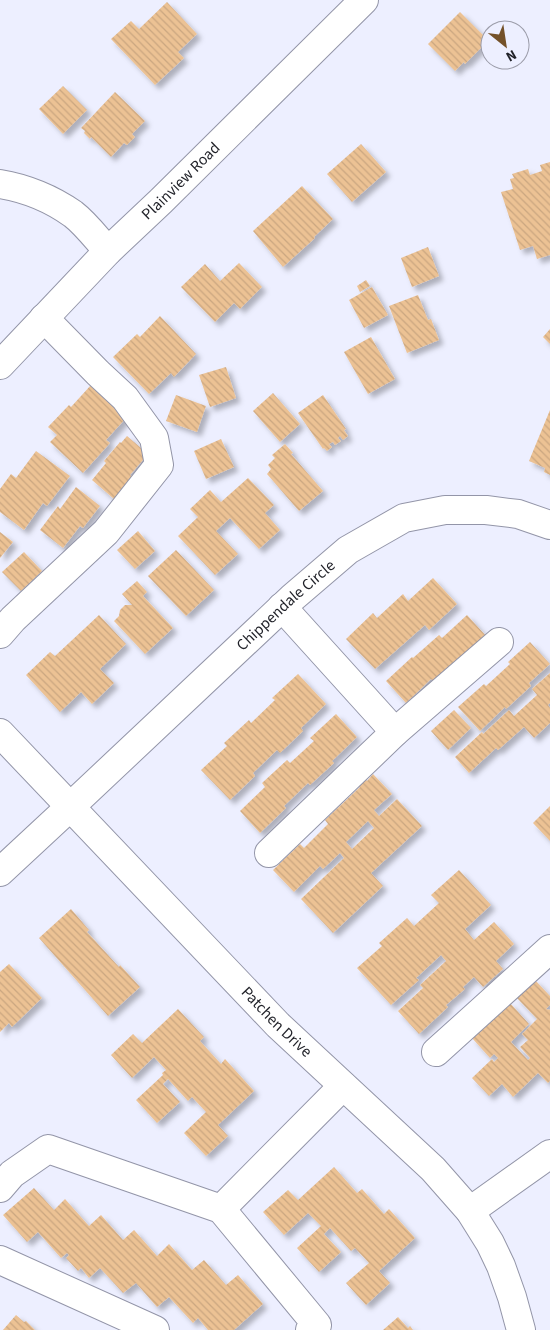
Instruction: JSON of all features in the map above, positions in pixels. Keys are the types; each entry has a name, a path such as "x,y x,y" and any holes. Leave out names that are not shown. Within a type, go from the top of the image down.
{"street":[{"name":"Plainview Road","path":"0,365 108,251 364,0"},
{"path":"0,184 44,198 73,214 108,251"},
{"path":"0,634 13,619 106,532 159,465 154,438 125,398 44,318"},
{"name":"Chippendale Circle","path":"0,872 282,607 348,550 404,518 445,510 486,510 518,514 550,525"},
{"path":"282,607 395,732"},
{"path":"269,853 395,732 499,642"},
{"name":"Patchen Drive","path":"0,733 278,1025 433,1169 470,1211 490,1242 501,1266 521,1330"},
{"path":"436,1052 550,948"},
{"path":"221,1209 343,1086"},
{"path":"0,1188 12,1174 48,1149 221,1209 317,1325 310,1330"},
{"path":"470,1211 550,1154"},
{"path":"0,1260 155,1330"}],"building":[{"path":"167,2 197,34 178,52 184,58 155,85 111,39 131,21 139,29"},
{"path":"460,12 480,32 480,49 455,71 428,44"},
{"path":"63,86 87,110 63,134 39,109"},
{"path":"115,92 145,121 132,134 135,137 127,145 124,143 111,157 91,137 90,139 81,128"},
{"path":"361,144 386,172 352,202 327,174"},
{"path":"550,162 550,255 537,259 533,246 520,250 501,192 513,189 510,179 514,178 512,174 528,169 530,175 542,171 540,165"},
{"path":"302,186 333,219 283,267 253,231"},
{"path":"428,247 439,276 412,287 401,258"},
{"path":"239,263 262,287 240,309 234,303 215,322 181,287 205,264 220,281"},
{"path":"366,280 370,286 360,292 357,286"},
{"path":"372,287 388,315 364,328 349,300"},
{"path":"418,295 428,320 431,319 439,340 407,353 389,306"},
{"path":"160,316 196,354 174,377 171,373 149,394 113,357 137,334 140,337"},
{"path":"550,329 550,344 543,337"},
{"path":"371,337 395,379 368,394 344,352"},
{"path":"226,367 236,398 210,407 199,375"},
{"path":"91,385 126,418 106,440 110,443 83,473 50,442 57,435 48,427 69,405 71,407"},
{"path":"273,393 300,424 280,442 253,411"},
{"path":"176,395 206,406 197,432 166,421"},
{"path":"323,395 346,429 344,430 348,436 343,440 340,436 338,438 341,441 335,445 333,442 329,444 332,447 327,451 323,449 298,413"},
{"path":"550,410 550,475 544,472 545,468 529,461"},
{"path":"127,436 148,454 130,475 133,477 114,499 92,480 106,463 104,461"},
{"path":"221,439 234,467 206,479 194,451"},
{"path":"285,444 293,453 291,454 323,491 299,511 267,474 271,469 268,465 275,458 272,455"},
{"path":"36,451 70,476 47,506 43,503 24,530 0,512 0,489 11,474 16,478"},
{"path":"248,478 274,505 265,513 280,530 259,549 230,518 216,531 238,554 215,575 178,536 198,517 190,509 210,490 221,502"},
{"path":"76,487 100,506 83,528 80,526 63,548 40,530 58,506 60,509"},
{"path":"138,531 155,551 135,569 117,550"},
{"path":"0,532 13,542 0,558"},
{"path":"176,550 214,590 186,616 148,576"},
{"path":"24,552 42,571 21,591 2,572"},
{"path":"433,578 457,604 429,630 425,625 375,669 346,639 373,613 377,618 403,594 408,601"},
{"path":"137,581 147,592 143,596 173,628 145,654 114,621 125,605 132,605 122,594"},
{"path":"99,615 126,644 100,669 114,683 92,704 81,692 60,712 26,675 50,652 55,656"},
{"path":"467,615 487,637 460,661 458,658 433,681 431,679 406,703 386,681 439,635 442,638"},
{"path":"530,642 550,664 529,683 531,686 480,731 458,707 484,684 486,686"},
{"path":"550,673 550,703 548,705 550,708 550,723 534,738 524,727 498,750 496,748 469,773 455,757 509,710 514,716 537,695 532,689"},
{"path":"298,674 326,704 301,728 303,731 280,753 277,750 253,773 255,776 230,800 201,770 227,746 224,743 249,720 251,723 275,700 272,698"},
{"path":"454,710 471,728 448,750 431,731"},
{"path":"336,714 357,737 332,761 334,763 310,785 308,783 284,806 286,808 260,833 240,811 265,787 262,783 287,760 290,763 314,741 310,738"},
{"path":"373,774 392,794 374,810 379,816 397,799 422,826 371,873 383,886 333,933 301,899 344,858 340,853 323,869 320,866 294,892 273,870 300,844 304,848 328,824 325,820 360,787 356,784 364,777 367,781","holes":["368,821 374,828 352,849 346,842"]},
{"path":"550,806 550,841 533,823"},
{"path":"459,870 491,905 465,929 474,940 494,922 514,944 496,961 503,969 483,987 474,977 463,987 465,989 446,1005 448,1007 419,1034 398,1011 423,988 420,985 446,961 441,955 416,978 419,980 391,1005 357,968 382,946 379,943 407,918 414,926 439,903 431,895"},
{"path":"71,909 89,930 87,932 140,987 108,1016 39,938"},
{"path":"9,964 42,998 12,1027 9,1023 0,1032 0,972"},
{"path":"535,980 550,996 550,1005 546,1009 550,1010 550,1081 548,1083 538,1073 513,1097 502,1084 489,1096 472,1078 492,1059 494,1062 498,1058 494,1054 490,1058 472,1038 510,1003 529,1024 511,1042 528,1060 530,1058 520,1047 528,1040 522,1034 537,1019 516,997"},
{"path":"178,1009 204,1037 200,1041 221,1064 225,1059 254,1091 218,1125 228,1136 206,1156 184,1133 206,1112 192,1097 188,1101 168,1079 163,1084 180,1102 157,1123 136,1100 166,1070 154,1057 132,1078 111,1055 133,1034 142,1043"},
{"path":"334,1167 357,1193 362,1189 384,1214 389,1209 415,1238 379,1271 390,1283 366,1305 346,1283 369,1263 355,1248 351,1251 330,1228 324,1234 341,1252 319,1272 297,1248 321,1226 308,1213 284,1235 263,1212 288,1190 298,1200"},
{"path":"34,1188 54,1210 65,1199 89,1226 101,1215 123,1240 134,1230 157,1256 169,1244 192,1270 204,1260 226,1285 238,1275 263,1304 234,1330 208,1330 198,1318 193,1323 169,1297 157,1307 136,1283 123,1293 100,1268 89,1278 81,1268 78,1271 66,1258 69,1255 67,1253 61,1258 38,1232 27,1242 3,1215"},
{"path":"16,1315 24,1322 26,1321 35,1330 3,1330"},
{"path":"398,1317 408,1328 410,1326 413,1330 383,1330"}]}
